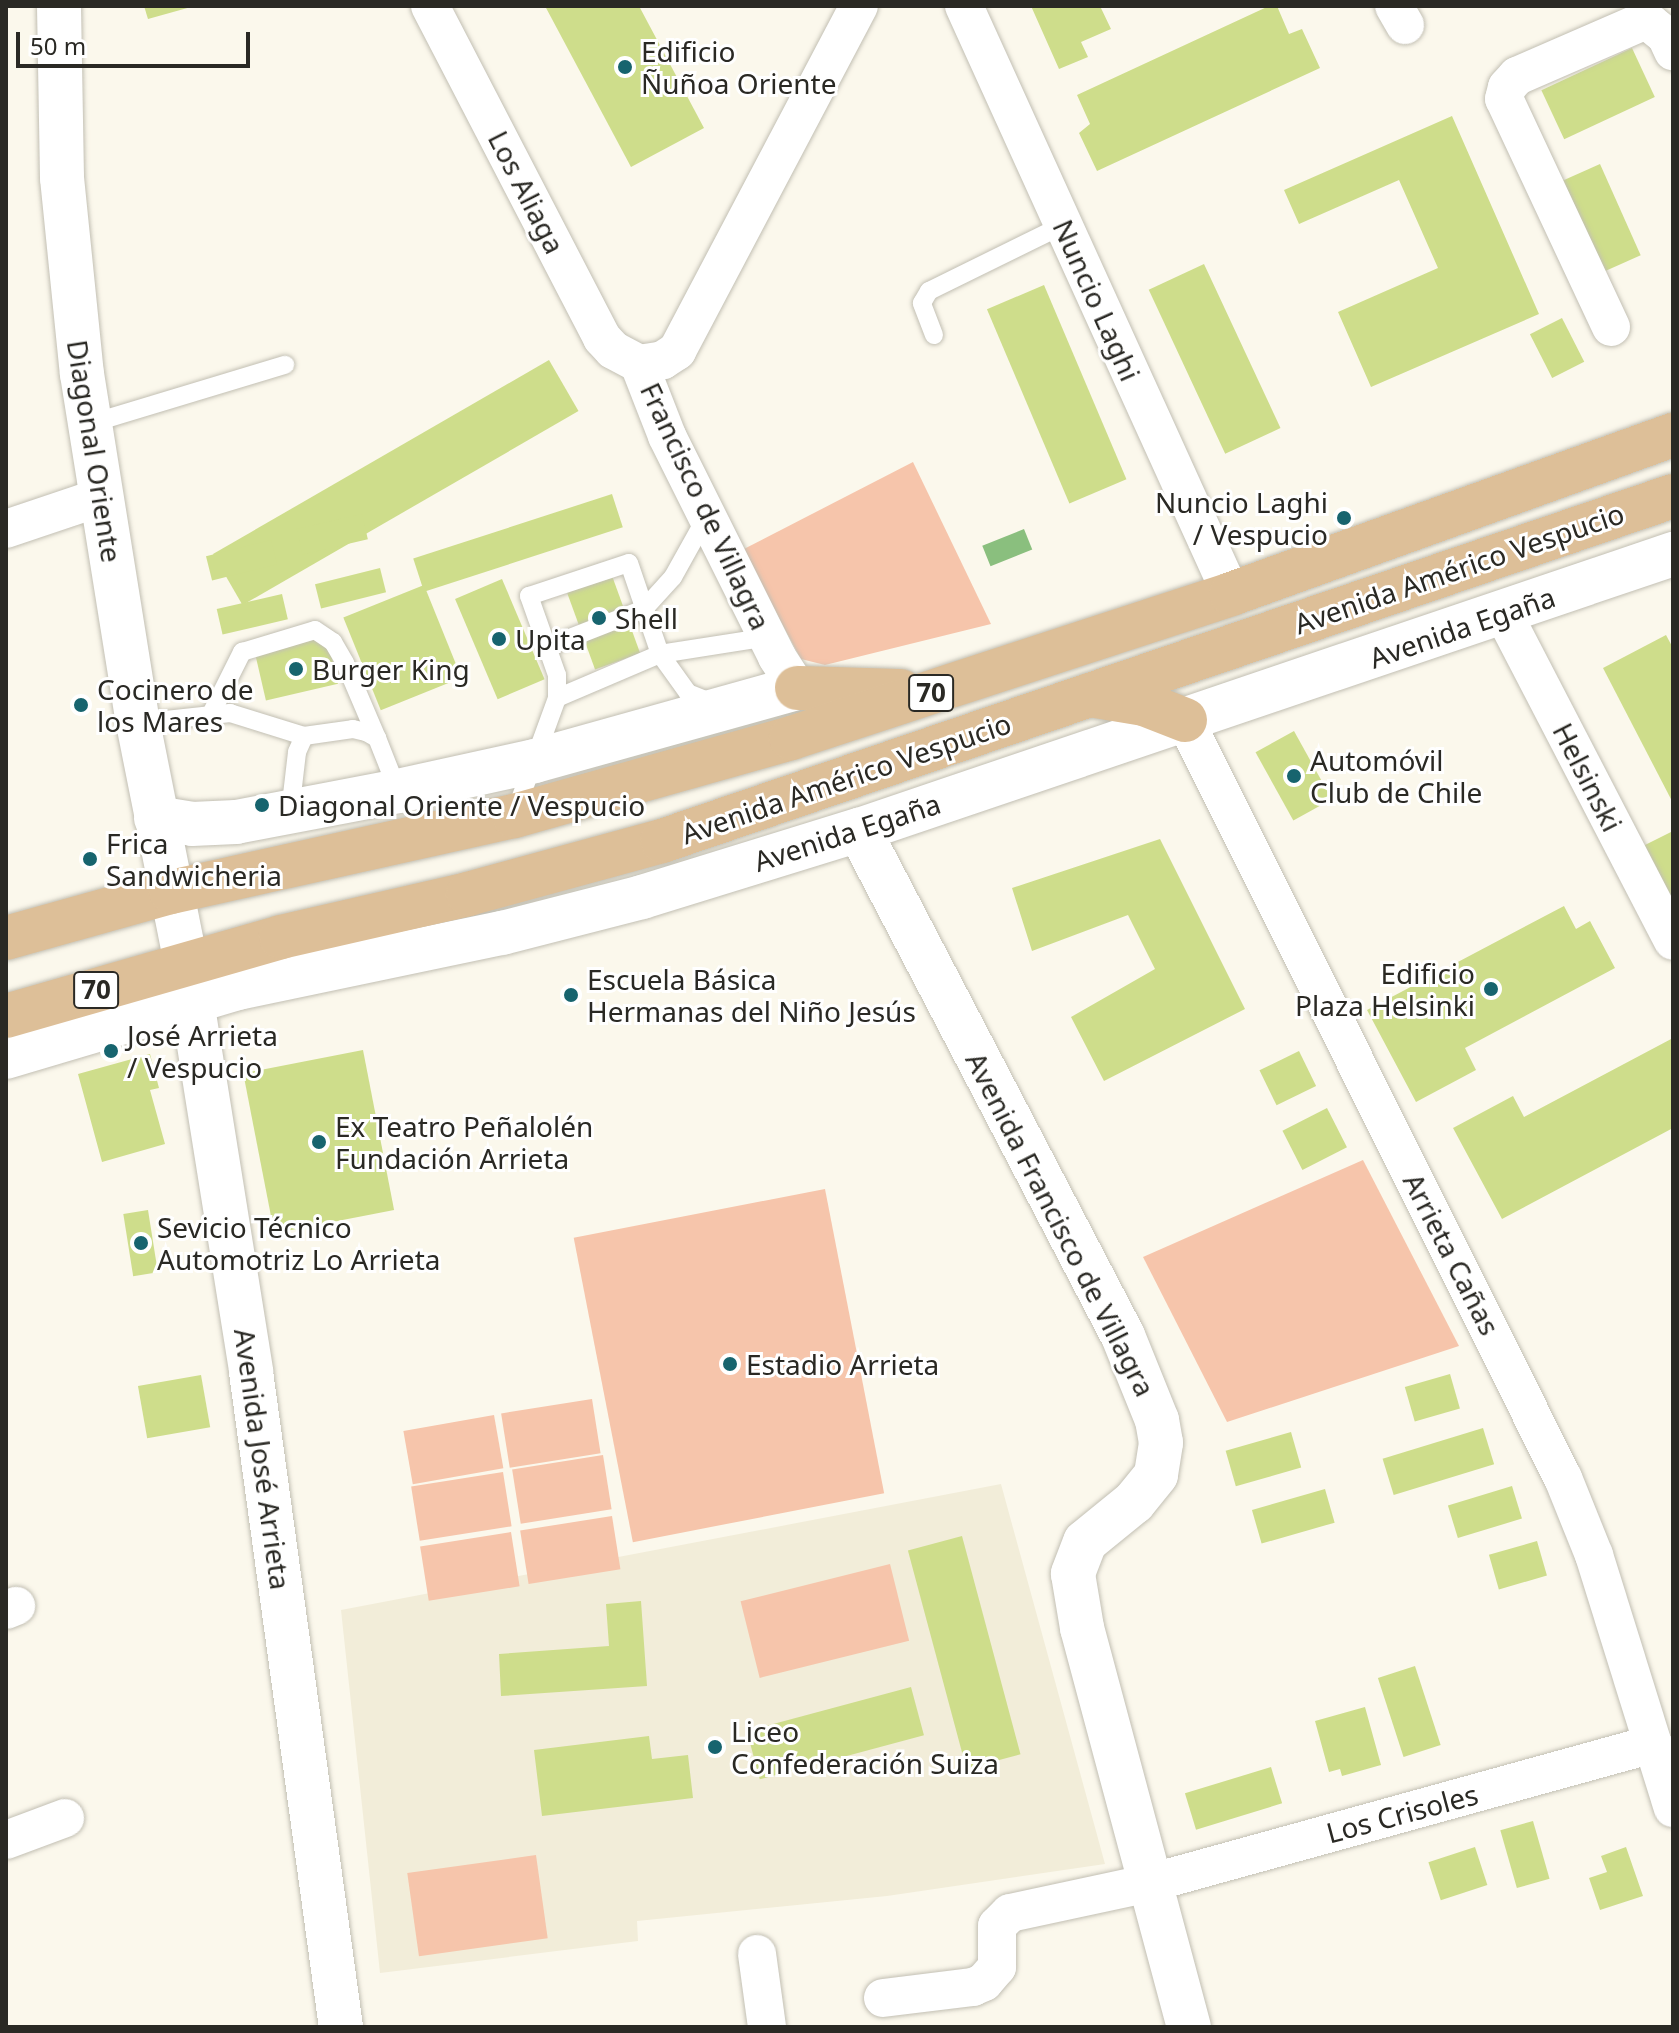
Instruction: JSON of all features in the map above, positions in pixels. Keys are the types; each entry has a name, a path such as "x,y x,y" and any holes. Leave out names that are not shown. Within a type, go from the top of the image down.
{"main road":[{"name":"Avenida Américo Vespucio","path":"6,938 171,892 514,816 791,738 1231,594 1673,435"},
{"name":"Avenida Américo Vespucio","path":"6,1016 188,982 281,937 468,894 662,841 1673,496"},
{"path":"797,688 936,692"},
{"path":"1088,695 1144,704 1185,720"}],"street":[{"name":"Diagonal Oriente","path":"59,6 65,227 89,424 138,723 171,892"},
{"name":"Los Aliaga","path":"430,6 602,338 613,350 639,364"},
{"name":"Francisco de Villagra","path":"797,688 667,436 639,364 663,360 677,351 859,6"},
{"name":"Nuncio Laghi","path":"964,6 1231,594"},
{"path":"1611,327 1504,99 1507,87 1517,76 1639,23 1650,23 1666,36 1673,51"},
{"path":"6,529 101,497"},
{"name":"Avenida Egaña","path":"6,1057 188,982 542,923 642,897 859,830 1673,554"},
{"name":"Helsinski","path":"1503,613 1673,941"},
{"path":"156,818 214,824 290,813 535,761 797,688"},
{"name":"Arrieta Cañas","path":"1185,720 1563,1478 1594,1555 1673,1808"},
{"name":"Avenida Francisco de Villagra","path":"859,830 1123,1336 1157,1420 1161,1443 1156,1475 1134,1502 1085,1542 1073,1574 1082,1628 1189,2027"},
{"name":"Avenida José Arrieta","path":"171,892 255,1404 341,2027"},
{"name":"Los Crisoles","path":"883,1998 973,1987 984,1982 997,1967 997,1926 1010,1913 1150,1883 1653,1744"},
{"path":"6,1840 65,1818"},
{"path":"757,1954 767,2027"}],"lane":[{"path":"934,335 922,303 929,291 1063,225"},
{"path":"89,424 285,365"},
{"path":"547,647 644,609 673,577 707,516"},
{"path":"514,816 557,698 557,675 529,596 629,563 660,654 688,693 723,708"},
{"path":"210,716 242,652 315,630 333,642 345,663 398,791"},
{"path":"557,698 660,654 768,637"},
{"path":"138,723 230,713 285,733 304,736 353,729 377,738"},
{"path":"290,813 297,752 304,736"}],"shaded area":[{"path":"913,462 991,624 825,665 801,659 742,550"},
{"path":"1024,529 1032,549 991,566 982,546"},
{"path":"1363,1160 1459,1346 1227,1422 1143,1257"},
{"name":"Estadio Arrieta","path":"825,1189 884,1493 633,1542 574,1238"},
{"path":"592,1399 601,1453 510,1468 501,1413"},
{"path":"494,1415 503,1468 413,1484 403,1431"},
{"path":"603,1455 612,1509 521,1524 512,1469"},
{"path":"503,1472 512,1526 420,1541 411,1487"},
{"name":"Liceo Confederación Suiza","path":"1001,1484 1105,1864 887,1896 637,1921 638,1941 380,1973 341,1610"},
{"path":"612,1516 620,1569 529,1584 520,1531"},
{"path":"511,1532 520,1586 429,1601 420,1546"},
{"path":"890,1564 909,1641 760,1678 741,1601"},
{"path":"536,1855 548,1938 419,1956 407,1873"}],"building":[{"path":"144,6 191,6 191,7 148,19"},
{"name":"Edificio Ñuñoa Oriente","path":"545,6 639,6 704,128 631,167"},
{"path":"1031,6 1100,6 1111,29 1081,42 1088,57 1059,69"},
{"path":"1269,6 1277,6 1289,34 1302,29 1320,68 1097,171 1079,133 1090,124 1077,95"},
{"path":"1632,48 1655,97 1564,139 1541,90"},
{"path":"1452,116 1539,314 1371,387 1338,312 1438,268 1399,180 1299,224 1284,190"},
{"path":"1600,164 1641,255 1591,277 1551,186"},
{"path":"1204,264 1280,428 1225,454 1149,290"},
{"path":"1044,285 1126,479 1069,503 987,309"},
{"path":"1562,318 1584,362 1552,378 1530,334"},
{"path":"549,360 578,411 242,605 213,554"},
{"path":"612,494 623,527 424,592 413,559"},
{"path":"362,514 368,539 303,554 297,529"},
{"path":"271,540 277,564 212,580 206,556"},
{"path":"607,562 640,653 595,670 562,578"},
{"path":"380,568 386,592 321,608 315,584"},
{"name":"Upita","path":"502,579 545,679 498,699 455,599"},
{"path":"424,585 461,678 381,710 343,618"},
{"path":"282,594 288,619 223,634 217,609"},
{"path":"1666,635 1673,648 1673,803 1603,668"},
{"name":"Burger King","path":"327,636 338,684 266,700 255,653"},
{"name":"Automóvil Club de Chile","path":"1294,731 1332,799 1293,821 1256,752"},
{"path":"1673,831 1673,913 1639,848"},
{"path":"1160,839 1245,1009 1104,1081 1071,1017 1155,969 1128,915 1032,951 1012,888"},
{"name":"Edificio Plaza Helsinki","path":"1564,906 1576,929 1590,921 1615,968 1465,1048 1476,1070 1416,1102 1367,1010"},
{"name":"Edificio Plaza Helsinki","path":"1673,1038 1673,1128 1502,1219 1453,1128 1513,1096 1524,1117"},
{"name":"Ex Teatro Peñalolén Fundación Arrieta","path":"363,1050 394,1210 274,1233 243,1073"},
{"path":"1299,1051 1316,1086 1277,1105 1259,1070"},
{"path":"150,1054 159,1088 150,1090 165,1144 102,1162 78,1074"},
{"path":"1327,1108 1347,1147 1302,1170 1282,1131"},
{"name":"Sevicio Técnico Automotriz Lo Arrieta","path":"148,1210 158,1272 133,1276 123,1214"},
{"path":"1450,1374 1460,1409 1415,1422 1405,1387"},
{"path":"201,1375 210,1427 147,1438 138,1386"},
{"path":"1483,1428 1494,1464 1394,1495 1383,1459"},
{"path":"1291,1432 1301,1468 1236,1486 1226,1451"},
{"path":"1512,1486 1522,1519 1458,1538 1448,1506"},
{"path":"1325,1489 1335,1523 1262,1544 1252,1510"},
{"path":"962,1536 1020,1754 966,1769 908,1550"},
{"path":"1537,1541 1547,1576 1499,1589 1489,1555"},
{"path":"641,1601 647,1686 501,1696 499,1654 609,1646 606,1604"},
{"path":"1415,1666 1441,1745 1404,1757 1378,1678"},
{"path":"911,1687 924,1735 760,1779 747,1731"},
{"path":"1365,1707 1381,1765 1342,1776 1340,1769 1329,1772 1315,1721"},
{"path":"649,1736 652,1759 688,1755 693,1798 542,1816 534,1750"},
{"path":"1271,1767 1282,1803 1196,1830 1185,1793"},
{"path":"1533,1821 1550,1879 1517,1888 1500,1830"},
{"path":"1475,1847 1487,1885 1441,1900 1428,1862"},
{"path":"1626,1847 1643,1896 1600,1910 1589,1878 1607,1872 1601,1856"}],"place":[{"name":"Edificio Ñuñoa Oriente","path":"625,67"},
{"name":"Nuncio Laghi / Vespucio","path":"1344,518"},
{"name":"Shell","path":"599,618"},
{"name":"Upita","path":"499,639"},
{"name":"Burger King","path":"296,669"},
{"name":"Cocinero de los Mares","path":"81,705"},
{"name":"Automóvil Club de Chile","path":"1294,776"},
{"name":"Diagonal Oriente / Vespucio","path":"262,805"},
{"name":"Frica Sandwicheria","path":"90,859"},
{"name":"Edificio Plaza Helsinki","path":"1491,989"},
{"name":"Escuela Básica Hermanas del Niño Jesús","path":"571,995"},
{"name":"José Arrieta / Vespucio","path":"111,1051"},
{"name":"Ex Teatro Peñalolén Fundación Arrieta","path":"319,1142"},
{"name":"Sevicio Técnico Automotriz Lo Arrieta","path":"141,1243"},
{"name":"Estadio Arrieta","path":"730,1364"},
{"name":"Liceo Confederación Suiza","path":"715,1747"}]}
